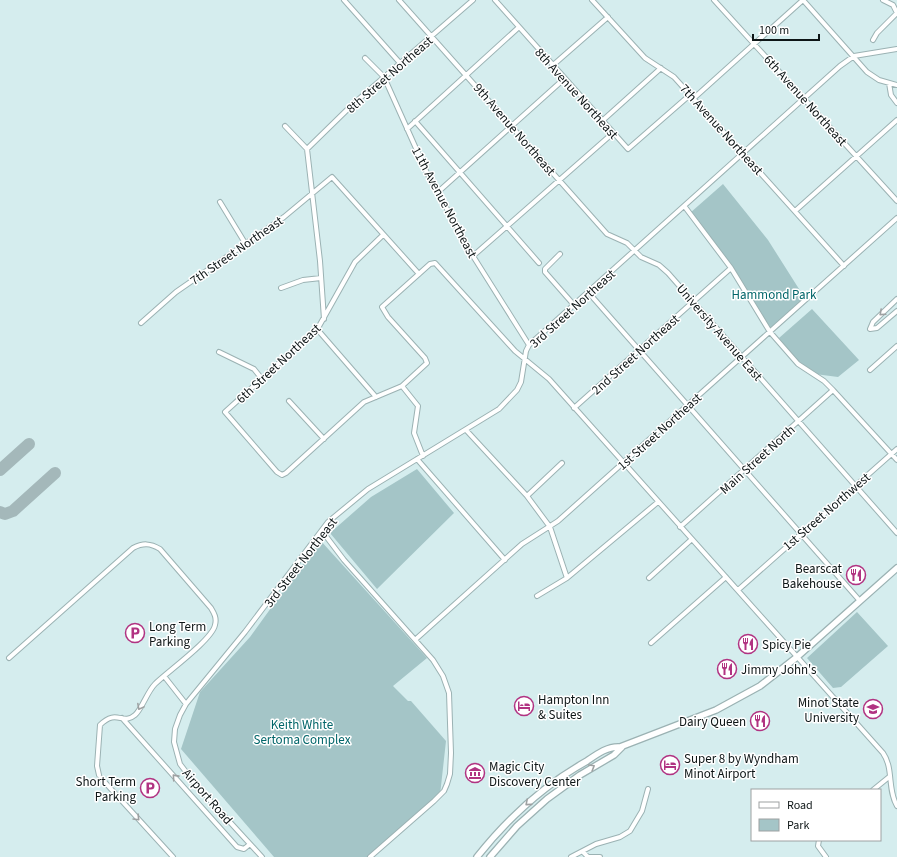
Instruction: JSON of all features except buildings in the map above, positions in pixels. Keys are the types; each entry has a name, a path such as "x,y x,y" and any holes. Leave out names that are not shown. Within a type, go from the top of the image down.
{"main road":[{"path":"490,857 517,826 547,799 580,775 614,755 620,748 705,715 734,701 766,682 797,657 897,568"},
{"path":"477,857 511,818 548,786 602,752 613,747 620,748"}],"street":[{"path":"344,0 400,63"},
{"name":"9th Avenue Northeast","path":"400,0 468,75 607,234 627,243 635,251"},
{"name":"8th Street Northeast","path":"307,149 384,77 473,0"},
{"name":"8th Avenue Northeast","path":"495,0 518,28 628,149 690,94"},
{"name":"7th Avenue Northeast","path":"592,0 645,58 674,76 844,266"},
{"name":"6th Avenue Northeast","path":"714,0 897,201"},
{"path":"694,98 803,0 867,72 879,80 897,85"},
{"path":"873,40 877,33 897,13 893,6 883,0"},
{"path":"552,66 608,17"},
{"path":"407,129 518,28"},
{"name":"3rd Street Northeast","path":"186,704 245,632 328,522 368,489 499,409 513,395 520,382 524,360 529,346 840,66 854,56 897,49"},
{"name":"11th Avenue Northeast","path":"364,58 384,77 407,129 438,192 473,256 529,346"},
{"path":"602,121 660,68"},
{"path":"438,192 564,79"},
{"path":"889,83 891,95 897,103"},
{"path":"795,211 897,120"},
{"path":"415,121 507,225 538,263"},
{"path":"286,126 307,149 324,319"},
{"path":"473,256 613,133"},
{"name":"7th Street Northeast","path":"141,323 176,292 284,217 332,177 383,235"},
{"path":"220,202 245,244"},
{"path":"685,207 731,268 770,332 798,364 824,381 833,390 897,460"},
{"name":"1st Street Northeast","path":"416,639 522,544 550,527 897,218"},
{"path":"383,235 419,274"},
{"name":"6th Street Northeast","path":"324,439 282,475 277,472 225,412 317,329 355,262 383,235"},
{"name":"University Avenue East","path":"635,251 643,259 664,268 897,533"},
{"path":"560,254 544,269 574,305"},
{"path":"289,401 324,439 364,402 402,386 417,373 427,363 425,358 388,317 382,307 430,264 435,263 524,360 549,379 883,753 890,767 889,777 892,797 897,806"},
{"name":"2nd Street Northeast","path":"574,408 731,268"},
{"path":"281,288 303,280 321,278"},
{"path":"588,292 638,351 860,601"},
{"path":"897,300 873,322 870,329 877,328 897,311"},
{"path":"317,329 376,396"},
{"path":"870,370 897,346"},
{"path":"219,352 254,369 262,379"},
{"path":"402,386 418,406 414,434 423,456"},
{"name":"Main Street North","path":"680,527 833,390"},
{"path":"466,430 527,496 550,527 568,578"},
{"name":"1st Street Northwest","path":"738,590 897,449"},
{"path":"417,458 505,560"},
{"path":"527,496 562,463"},
{"path":"537,596 568,578 658,502"},
{"path":"322,531 344,560 416,639 433,660 443,676 449,693 451,753 450,774 444,791 370,857"},
{"path":"649,578 692,539"},
{"path":"9,658 133,548 147,544 160,549 211,608 216,616 216,626 208,638 154,685 136,715 127,719 112,716 106,718 100,725 97,766 100,777 173,857"},
{"path":"651,643 726,577"},
{"path":"164,676 186,704"},
{"name":"Airport Road","path":"186,704 177,722 174,735 175,749 180,764 196,785 262,857"},
{"path":"122,718 237,847 244,849 250,844"},
{"path":"874,789 889,777"},
{"path":"571,857 596,844 616,839 630,831 642,811 648,790"},
{"path":"819,841 818,846 826,857"},
{"path":"582,852 588,857 600,857"}],"green space":[{"name":"Hammond Park","path":"723,184 768,240 806,300 770,332 731,268 690,213"},
{"name":"Hammond Park","path":"812,309 859,360 838,377 815,374 795,358 779,338"},
{"path":"417,469 454,513 377,589 330,533 371,497"},
{"name":"Keith White Sertoma Complex","path":"320,540 427,658 393,686 408,701 411,701 446,741 440,795 367,857 274,857 181,749 200,692 250,637"},
{"path":"857,612 888,646 841,687 833,688 807,658"}],"taxiway":[{"path":"0,470 29,444"},
{"path":"0,512 5,514 13,511 55,473"}],"place":[{"name":"Bearscat Bakehouse","path":"856,575"},
{"name":"Long Term Parking","path":"135,633"},
{"name":"Spicy Pie","path":"748,644"},
{"name":"Jimmy John's","path":"727,669"},
{"name":"Hampton Inn & Suites","path":"524,706"},
{"name":"Minot State University","path":"873,709"},
{"name":"Dairy Queen","path":"760,721"},
{"name":"Super 8 by Wyndham Minot Airport","path":"670,765"},
{"name":"Magic City Discovery Center","path":"475,773"},
{"name":"Short Term Parking","path":"150,788"}]}
